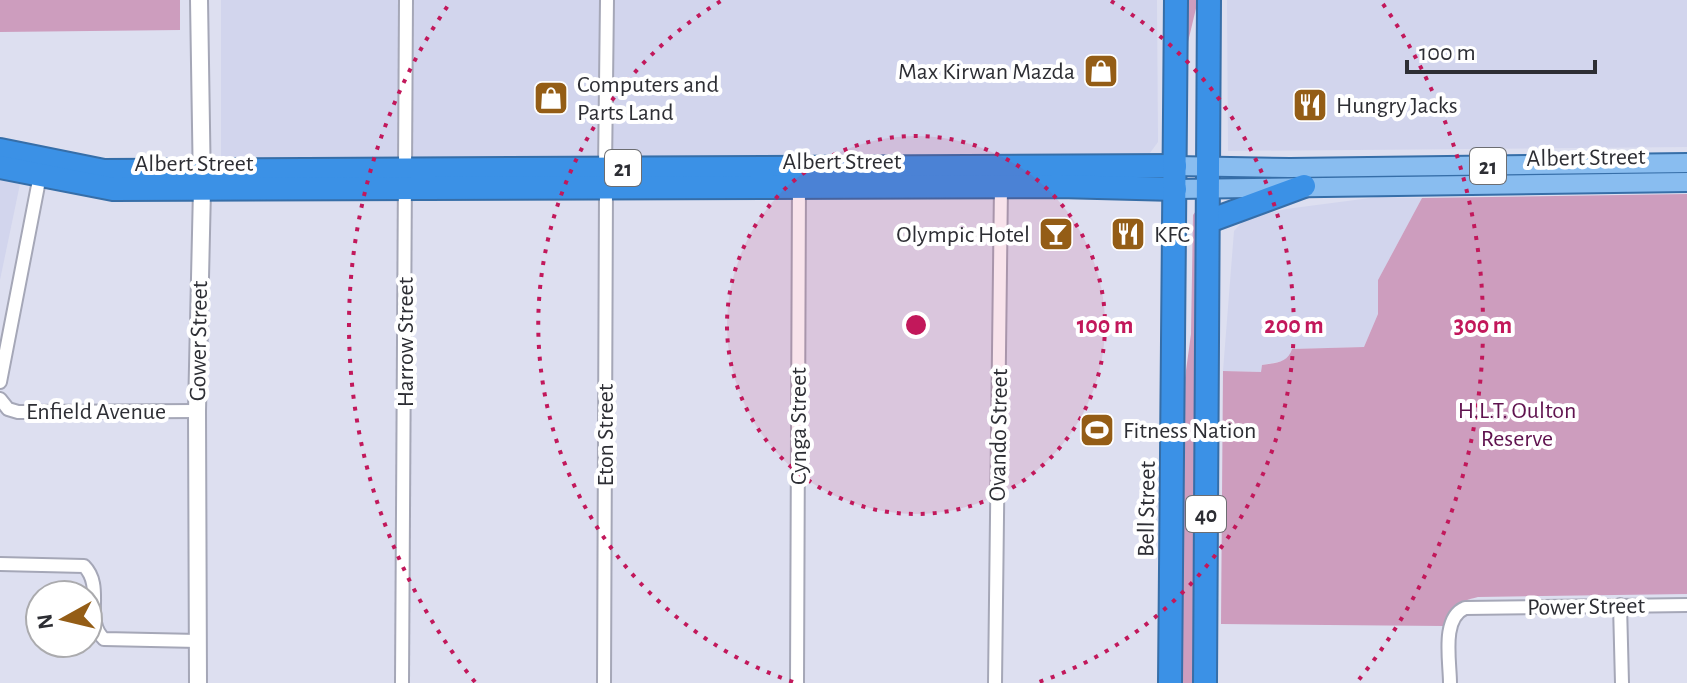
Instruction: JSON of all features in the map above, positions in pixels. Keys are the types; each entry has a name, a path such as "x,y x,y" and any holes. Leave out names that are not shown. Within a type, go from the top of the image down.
{"highway":[{"name":"Bell Street","path":"1170,683 1176,0"},
{"name":"40","path":"1205,683 1209,0"},
{"name":"Albert Street","path":"0,150 41,167"},
{"name":"Albert Street","path":"0,167 41,167 202,179 1175,178"},
{"name":"Albert Street","path":"799,178 1001,186 1033,177"},
{"path":"1209,221 1304,186"},
{"path":"1173,392 1208,346"}],"main road":[{"name":"Albert Street","path":"1490,175 1687,163"},
{"name":"Albert Street","path":"1175,178 1490,175 1687,182"},
{"name":"Albert Street","path":"1209,177 1304,186 1351,176"}],"street":[{"name":"Gower Street","path":"198,683 197,411 202,179 199,0"},
{"name":"Harrow Street","path":"402,683 406,0"},
{"name":"Eton Street","path":"604,683 607,0"},
{"name":"Enfield Avenue","path":"0,382 41,167"},
{"name":"Cynga Street","path":"797,683 799,178"},
{"name":"Ovando Street","path":"995,683 1001,186"},
{"name":"Enfield Avenue","path":"0,399 8,409 18,412 197,411"},
{"path":"0,564 84,566 94,584 94,626 104,639 198,641"},
{"path":"1620,605 1622,683"},
{"name":"Power Street","path":"1450,683 1452,620 1465,608 1687,605"}],"shaded area":[{"path":"221,0 1157,0 1158,142 1147,157 221,160"},
{"path":"1227,0 1687,0 1687,147 1228,151"},
{"path":"0,180 20,184 0,280"},
{"path":"1378,197 1422,198 1378,280 1378,314 1364,347 1292,349 1290,356 1283,361 1262,365 1261,372 1223,371 1234,231 1246,218 1286,209"}],"green space":[{"path":"0,0 180,0 180,30 0,32"},
{"path":"1184,0 1198,0 1187,46 1185,150"},
{"name":"H.L.T. Oulton Reserve","path":"1687,194 1687,594 1478,597 1455,606 1444,626 1221,624 1223,371 1261,372 1262,365 1284,360 1292,349 1364,347 1378,314 1378,280 1422,198"},
{"path":"1196,211 1199,214 1194,683 1179,683 1181,407 1191,334 1193,215"}],"place":[{"name":"Max Kirwan Mazda","path":"1101,71"},
{"name":"Computers and Parts Land","path":"551,98"},
{"name":"Hungry Jacks","path":"1310,105"},
{"name":"Olympic Hotel","path":"1056,234"},
{"name":"KFC","path":"1128,234"},
{"name":"Fitness Nation","path":"1097,430"}]}
